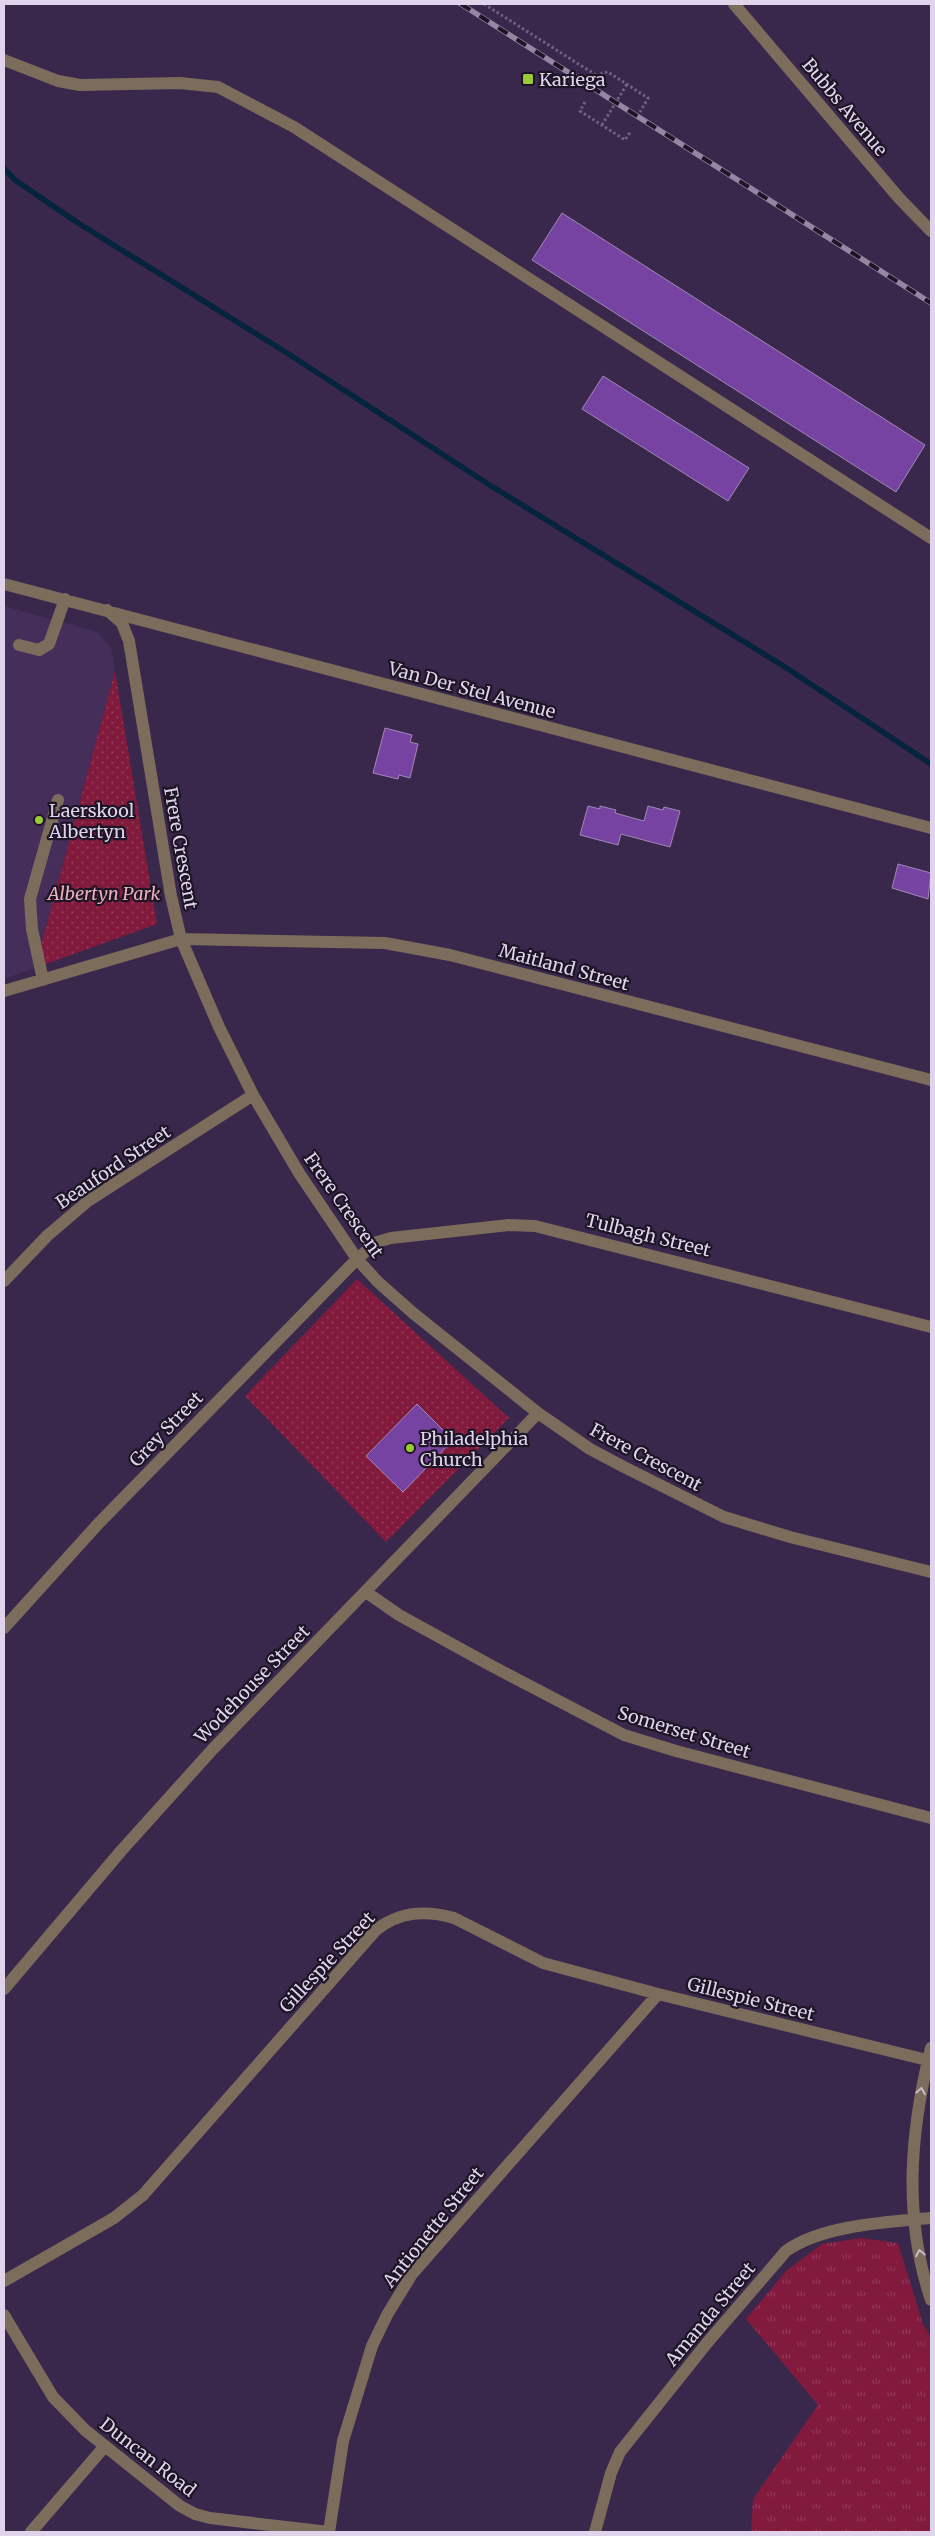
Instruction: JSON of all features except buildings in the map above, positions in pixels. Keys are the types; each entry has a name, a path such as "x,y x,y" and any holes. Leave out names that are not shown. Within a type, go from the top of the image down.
{"street":[{"name":"Bubbs Avenue","path":"734,4 900,198 931,231"},
{"path":"4,60 58,81 80,85 199,83 231,92 294,127 931,538"},
{"name":"Van Der Stel Avenue","path":"4,584 931,828"},
{"path":"19,645 39,650 49,644 65,599"},
{"name":"Frere Crescent","path":"107,610 122,623 128,641 171,896 181,939 219,1027 253,1096 299,1173 357,1259 378,1282 413,1313 538,1413 590,1449 724,1517 790,1537 931,1572"},
{"path":"43,980 32,929 30,899 58,800"},
{"name":"Maitland Street","path":"4,991 181,939 408,945 931,1080"},
{"name":"Beauford Street","path":"4,1281 47,1236 88,1201 253,1096"},
{"name":"Tulbagh Street","path":"357,1259 377,1242 391,1238 509,1225 535,1226 931,1327"},
{"name":"Grey Street","path":"4,1628 98,1524 357,1259"},
{"name":"Wodehouse Street","path":"4,1989 121,1851 205,1757 538,1413"},
{"name":"Somerset Street","path":"366,1592 399,1615 624,1735 676,1751 931,1818"},
{"name":"Gillespie Street","path":"4,2281 114,2218 143,2195 376,1930 392,1919 415,1913 441,1914 454,1918 543,1963 658,1994 930,2061"},
{"name":"Antionette Street","path":"330,2532 343,2441 372,2346 397,2297 412,2274 658,1994"},
{"path":"931,2048 930,2061 918,2104 912,2148 913,2220 925,2281 931,2300"},
{"name":"Amanda Street","path":"595,2532 606,2489 620,2452 707,2342 786,2251 802,2241 815,2236 851,2228 931,2218"},
{"name":"Duncan Road","path":"4,2315 53,2397 104,2446 165,2495 195,2514 210,2518 330,2532"},
{"path":"31,2532 104,2446"}],"path":[{"path":"484,4 599,77"},
{"path":"595,83 602,73 608,72 627,84 648,98 640,112"},
{"path":"602,125 627,84"},
{"path":"585,102 580,111 625,140 631,131"}],"shaded area":[{"name":"Laerskool Albertyn","path":"4,606 97,632 111,648 115,671 35,968 4,979"}],"green space":[{"name":"Albertyn Park","path":"115,671 157,924 35,968"},
{"path":"357,1279 509,1418 386,1542 245,1396"},
{"path":"861,2238 898,2243 923,2324 931,2338 931,2532 751,2532 753,2499 818,2405 746,2319 786,2271 822,2244"}],"waterway":[{"path":"4,168 15,180 75,221 287,353 488,484 785,667 931,764"}],"railway":[{"path":"461,4 931,303"}],"place":[{"name":"Kariega","path":"528,79"},
{"name":"Laerskool Albertyn","path":"39,820"},
{"name":"Philadelphia Church","path":"410,1448"}]}
